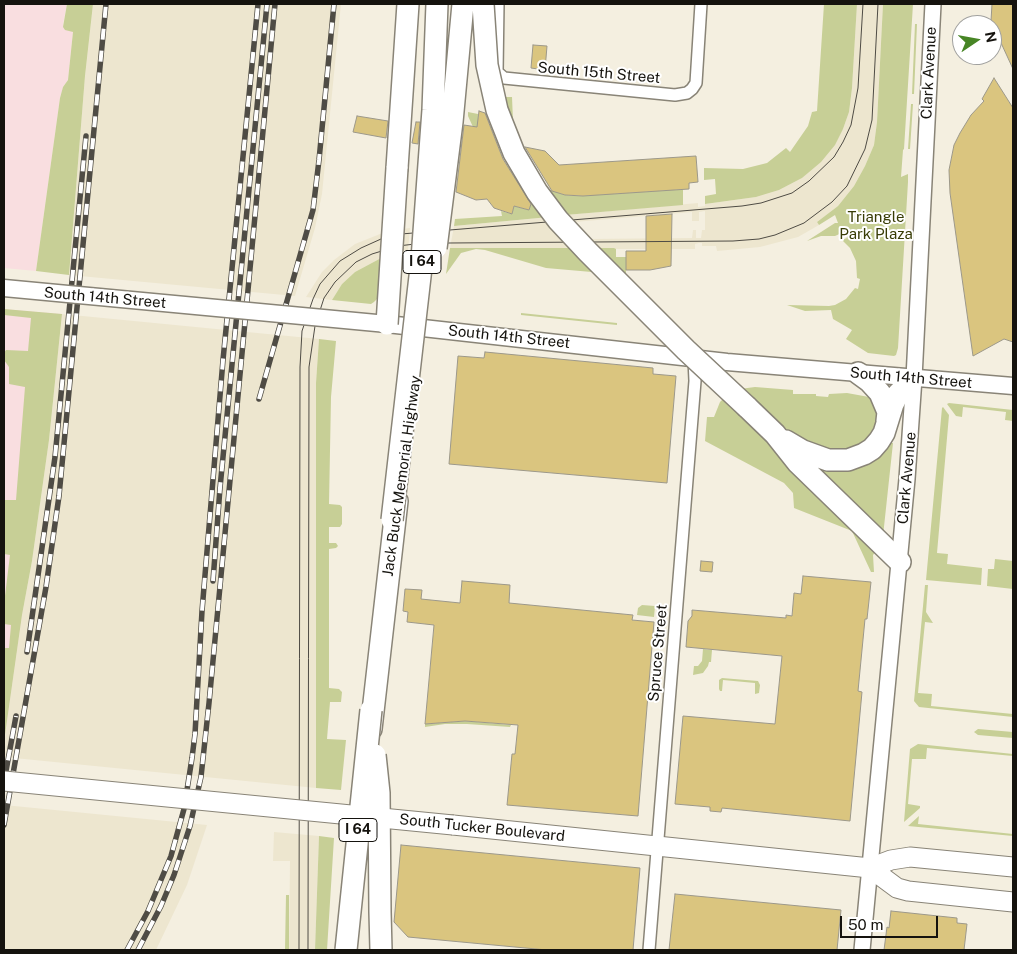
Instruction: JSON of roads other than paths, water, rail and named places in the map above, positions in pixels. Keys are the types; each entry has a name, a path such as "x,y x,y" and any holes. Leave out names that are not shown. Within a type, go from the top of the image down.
{"highway":[{"path":"394,325 408,4"},
{"name":"Jack Buck Memorial Highway","path":"347,950 371,710 422,259 433,110 437,4"},
{"name":"Jack Buck Memorial Highway","path":"347,950 394,520 444,190 463,4"},
{"path":"483,4 487,65 497,110 514,153 537,192 558,220 588,252 692,356 775,434 798,463 900,562"},
{"path":"858,373 877,390 882,398 888,412 888,422"},
{"path":"775,434 810,454 828,460 848,460 864,454 872,449 884,433 898,394 914,378"},
{"path":"371,710 379,793 381,950"},
{"path":"367,774 374,846 368,950"}],"main road":[{"name":"South 14th Street","path":"4,288 394,325 694,358 1013,386"},
{"name":"South Tucker Boulevard","path":"4,781 870,868 891,860 910,857 1013,867"},
{"path":"870,868 897,888 908,891 1013,902"}],"street":[{"name":"South 15th Street","path":"498,4 497,72 500,76 508,80 675,95 687,93 696,83 701,4"},
{"name":"Clark Avenue","path":"862,950 900,562 914,378 933,4"},
{"name":"Spruce Street","path":"649,950 695,381 694,358"}],"tram line":[{"path":"299,950 300,367 302,331 320,284 340,261 361,248 381,239 401,234 742,206 761,203 792,193 809,181 834,157 851,125 858,88 863,4"},
{"path":"308,950 309,367 315,326 324,298 335,282 356,262 372,254 398,246 449,243 733,241 759,239 775,235 804,223 832,202 847,186 865,149 872,120 878,4"}],"railway":[{"path":"4,825 46,587 59,496 106,4"},
{"path":"127,950 148,911 171,856 184,809 192,758 223,360 258,4"},
{"path":"213,581 220,488 267,4"},
{"path":"138,950 161,906 174,875 190,826 201,777 275,4"},
{"path":"259,399 313,210 334,4"},
{"path":"27,652 55,457 86,136"},
{"path":"4,782 16,716"}],"park label":[{"name":"Triangle Park Plaza","path":"876,226"}]}
